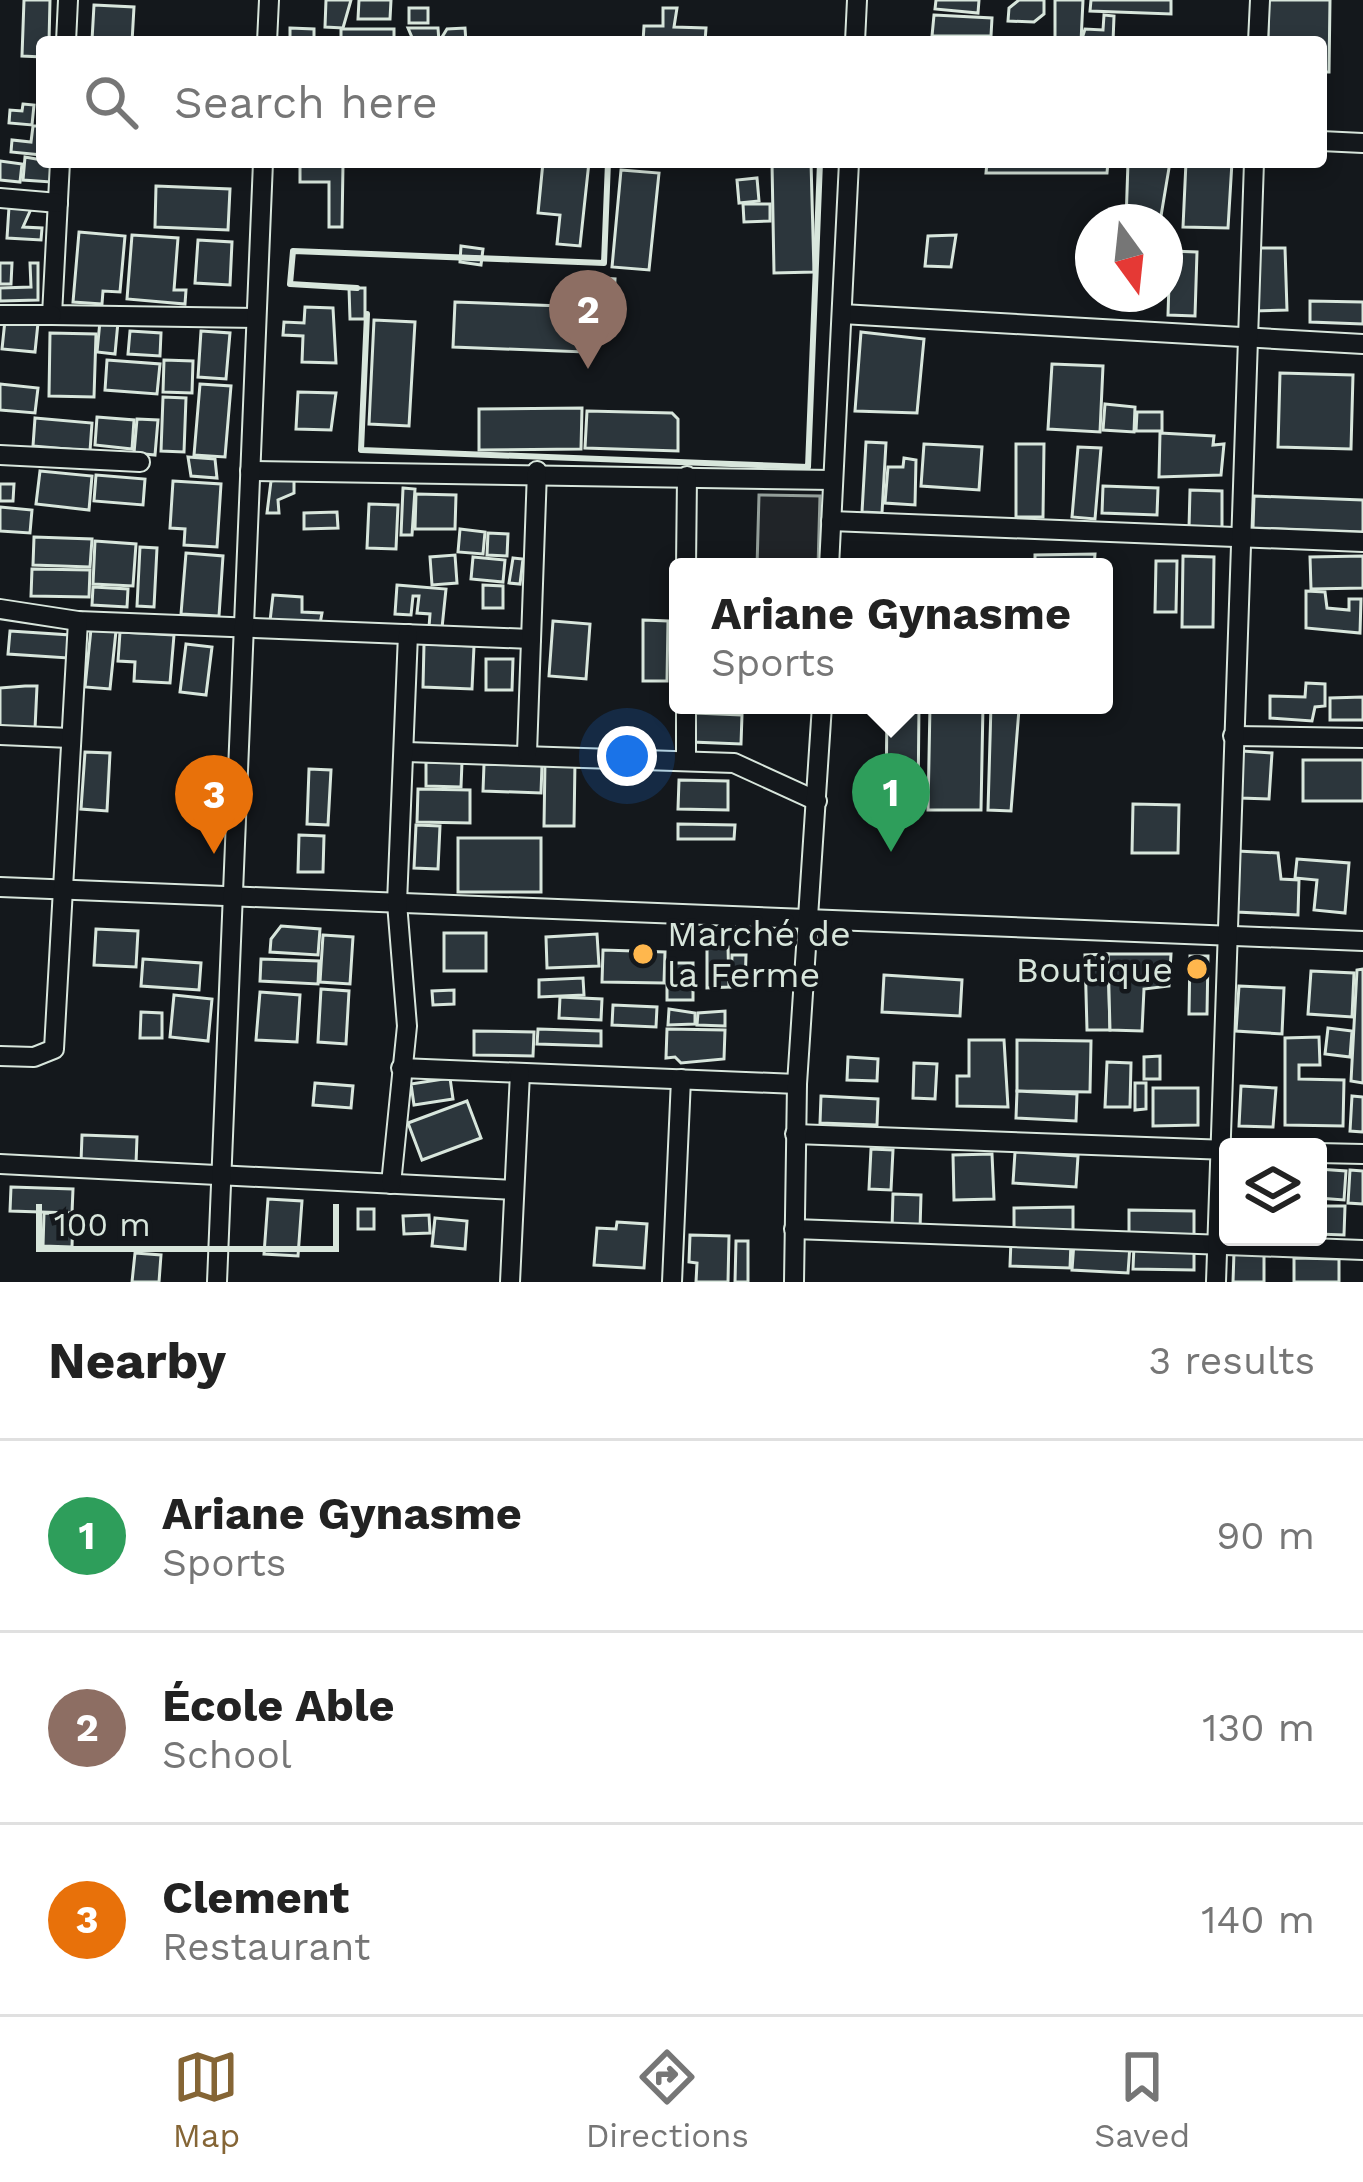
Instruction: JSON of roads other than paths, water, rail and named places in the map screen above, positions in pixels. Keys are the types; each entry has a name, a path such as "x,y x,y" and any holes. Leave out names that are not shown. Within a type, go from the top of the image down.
{"street":[{"path":"66,36 68,0"},
{"path":"267,36 269,0"},
{"path":"855,36 857,0"},
{"path":"1258,36 1260,0"},
{"path":"1327,141 1363,143"},
{"path":"52,315 60,168"},
{"path":"217,1282 262,168"},
{"path":"829,558 849,168"},
{"path":"1223,1138 1254,168"},
{"path":"0,198 58,203"},
{"path":"842,314 1363,344"},
{"path":"0,315 256,318"},
{"path":"0,455 140,462"},
{"path":"250,471 537,471 833,480"},
{"path":"527,753 537,471"},
{"path":"686,558 687,476"},
{"path":"831,521 1363,542"},
{"path":"0,609 78,621 531,639"},
{"path":"0,1056 34,1058 54,1049 78,621"},
{"path":"391,1184 407,995 397,903 408,634"},
{"path":"686,714 686,761"},
{"path":"794,1282 797,1084 812,919 822,714"},
{"path":"0,735 70,738"},
{"path":"1233,736 1363,738"},
{"path":"406,752 527,753 750,766 818,801"},
{"path":"0,887 1363,941"},
{"path":"401,1068 797,1084"},
{"path":"509,1282 520,1072"},
{"path":"672,1282 681,1079"},
{"path":"795,1134 1219,1150"},
{"path":"1327,1153 1363,1154"},
{"path":"0,1164 514,1190"},
{"path":"1216,1282 1219,1213"},
{"path":"794,1229 1363,1250"}],"place":[{"name":"École Able","path":"588,369"},
{"name":"Ariane Gynasme","path":"891,852"},
{"name":"Clement","path":"214,854"},
{"name":"Marché de la Ferme","path":"643,954"},
{"name":"Boutique","path":"1197,969"}]}
